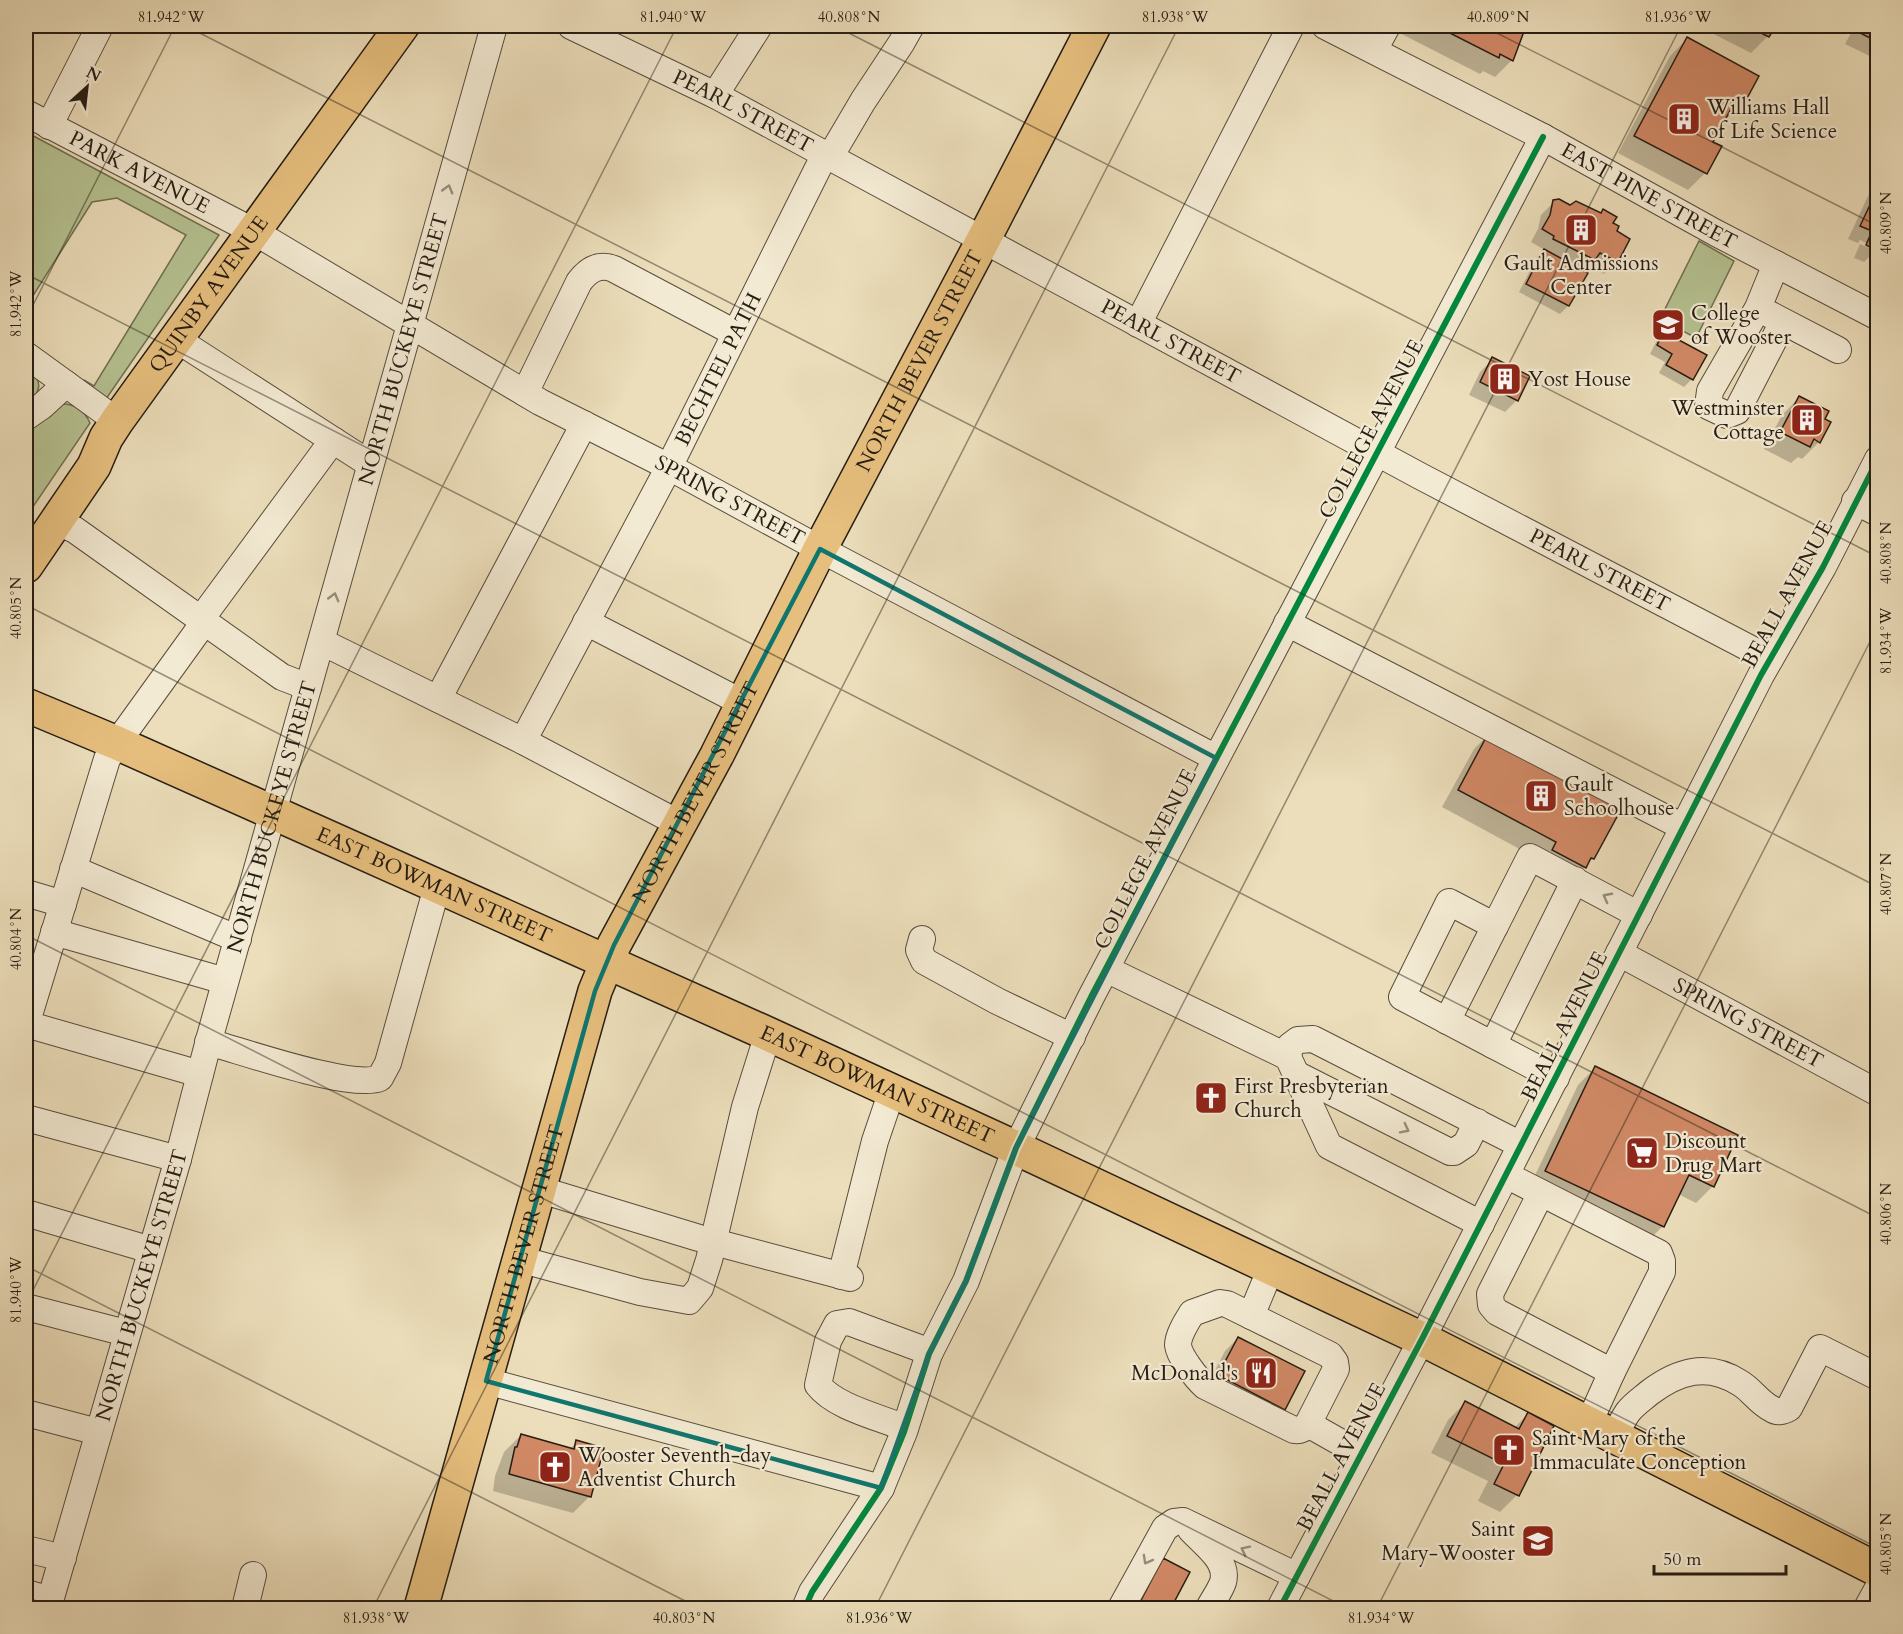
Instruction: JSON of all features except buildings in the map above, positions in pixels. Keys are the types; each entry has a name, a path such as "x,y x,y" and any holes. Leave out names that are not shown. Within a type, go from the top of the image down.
{"main road":[{"name":"QUINBY AVENUE","path":"26,566 94,466 106,438 117,421 402,26"},
{"name":"NORTH BEVER STREET","path":"421,1608 595,990 606,963 1094,26"},
{"name":"EAST BOWMAN STREET","path":"26,705 276,804 437,887 768,1034 1016,1148 1422,1339 1878,1570"}],"street":[{"path":"49,126 100,26"},
{"name":"NORTH BUCKEYE STREET","path":"50,1604 126,1333 178,1159 225,981 494,26"},
{"path":"715,95 759,26"},
{"name":"BECHTEL PATH","path":"523,741 669,466 827,155 911,26"},
{"path":"1138,324 1292,26"},
{"name":"EAST PINE STREET","path":"1325,26 1543,137 1878,317"},
{"path":"1374,50 1387,26"},
{"name":"PEARL STREET","path":"582,28 715,95 1377,452 1770,659"},
{"name":"PARK AVENUE","path":"26,113 253,231"},
{"name":"COLLEGE AVENUE","path":"805,1608 812,1592 881,1488 905,1428 930,1352 966,1281 1016,1148 1106,969 1543,137"},
{"name":"SPRING STREET","path":"253,231 525,393 669,466 820,549 1216,758"},
{"path":"1776,264 1758,308 1710,391 1708,406 1727,415 1737,411 1783,321"},
{"path":"525,393 579,282 596,267 614,269 735,333"},
{"path":"1758,308 1838,350"},
{"path":"176,339 370,464"},
{"path":"26,356 117,421"},
{"path":"26,417 66,384"},
{"path":"438,699 584,424"},
{"path":"200,1074 26,1024 107,759 203,620 333,440"},
{"name":"BEALL AVENUE","path":"1280,1608 1422,1339 1770,659 1823,567 1866,507 1878,459"},
{"path":"58,522 75,530 282,676 308,687"},
{"path":"586,622 742,703"},
{"path":"1287,623 1683,827"},
{"path":"322,642 523,741 680,824"},
{"path":"1447,1021 1530,857 1639,915"},
{"path":"73,868 238,939"},
{"path":"1492,1045 1575,880"},
{"path":"208,1042 329,1075 368,1081 380,1078 388,1063 437,887"},
{"path":"26,893 63,904"},
{"path":"1495,926 1449,902 1402,997 1556,1078"},
{"path":"54,932 225,981"},
{"path":"922,939 919,950 924,961 997,1001 1072,1037"},
{"name":"SPRING STREET","path":"1619,953 1878,1094"},
{"path":"1106,969 1292,1065 1450,1152 1455,1152 1466,1144 1477,1122"},
{"path":"519,1259 640,1292 689,1301 700,1288 745,1107 768,1034"},
{"path":"1481,1224 1329,1146 1292,1065 1290,1046 1298,1040 1313,1039 1521,1145"},
{"path":"538,1189 712,1242 846,1277 875,1141 892,1091"},
{"path":"26,1118 178,1159"},
{"path":"1506,1175 1659,1253 1662,1261 1662,1272 1612,1371 1601,1430"},
{"path":"1541,1193 1490,1294 1491,1305 1497,1312 1612,1371"},
{"path":"26,1213 151,1250"},
{"path":"1251,1316 1271,1268"},
{"path":"1220,1303 1330,1355 1335,1362 1336,1369 1308,1424 1299,1431 1294,1430 1205,1386 1195,1376 1179,1350 1179,1340 1188,1318 1196,1311 1220,1303"},
{"path":"26,1307 126,1333"},
{"path":"905,1428 841,1403 825,1394 818,1385 828,1341 837,1324 849,1322 930,1352"},
{"path":"1601,1430 1629,1412 1638,1402 1676,1375 1705,1371 1728,1376 1774,1411 1783,1412 1789,1408 1820,1348 1878,1377"},
{"path":"486,1381 881,1488"},
{"path":"26,1413 98,1432"},
{"path":"1308,1424 1361,1455"},
{"path":"1120,1608 1165,1528 1174,1522 1183,1521 1298,1576"},
{"path":"1183,1521 1222,1564 1224,1574 1222,1583 1209,1608"},
{"path":"26,1549 63,1558"},
{"path":"245,1608 253,1575"},
{"path":"1867,1608 1878,1588"},
{"path":"26,1593 50,1604"}],"highlighted area":[{"path":"820,549 1216,758 1016,1148 966,1281 929,1354 881,1488 486,1381 595,991 614,945"}],"green space":[{"path":"26,132 219,235 106,399 82,384 84,380 94,386 186,235 117,198 92,202 26,307"},
{"path":"1699,241 1734,261 1696,338 1660,319"},
{"path":"26,362 39,385 36,395 26,408"},
{"path":"61,404 78,409 90,423 26,517 26,429"}],"cycle path":[{"path":"805,1608 812,1592 881,1488 904,1432 929,1354 966,1281 1016,1148 1091,997 1543,137"},
{"path":"1280,1608 1422,1339 1761,675 1823,567 1878,459"}],"place":[{"name":"Williams Hall of Life Science","path":"1684,119"},
{"name":"Gault Admissions Center","path":"1581,230"},
{"name":"College of Wooster","path":"1668,325"},
{"name":"Yost House","path":"1505,379"},
{"name":"Westminster Cottage","path":"1807,420"},
{"name":"Gault Schoolhouse","path":"1541,796"},
{"name":"First Presbyterian Church","path":"1211,1098"},
{"name":"Discount Drug Mart","path":"1642,1153"},
{"name":"McDonald's","path":"1261,1373"},
{"name":"Saint Mary of the Immaculate Conception","path":"1509,1450"},
{"name":"Wooster Seventh-day Adventist Church","path":"555,1467"},
{"name":"Saint Mary-Wooster","path":"1538,1541"}]}
